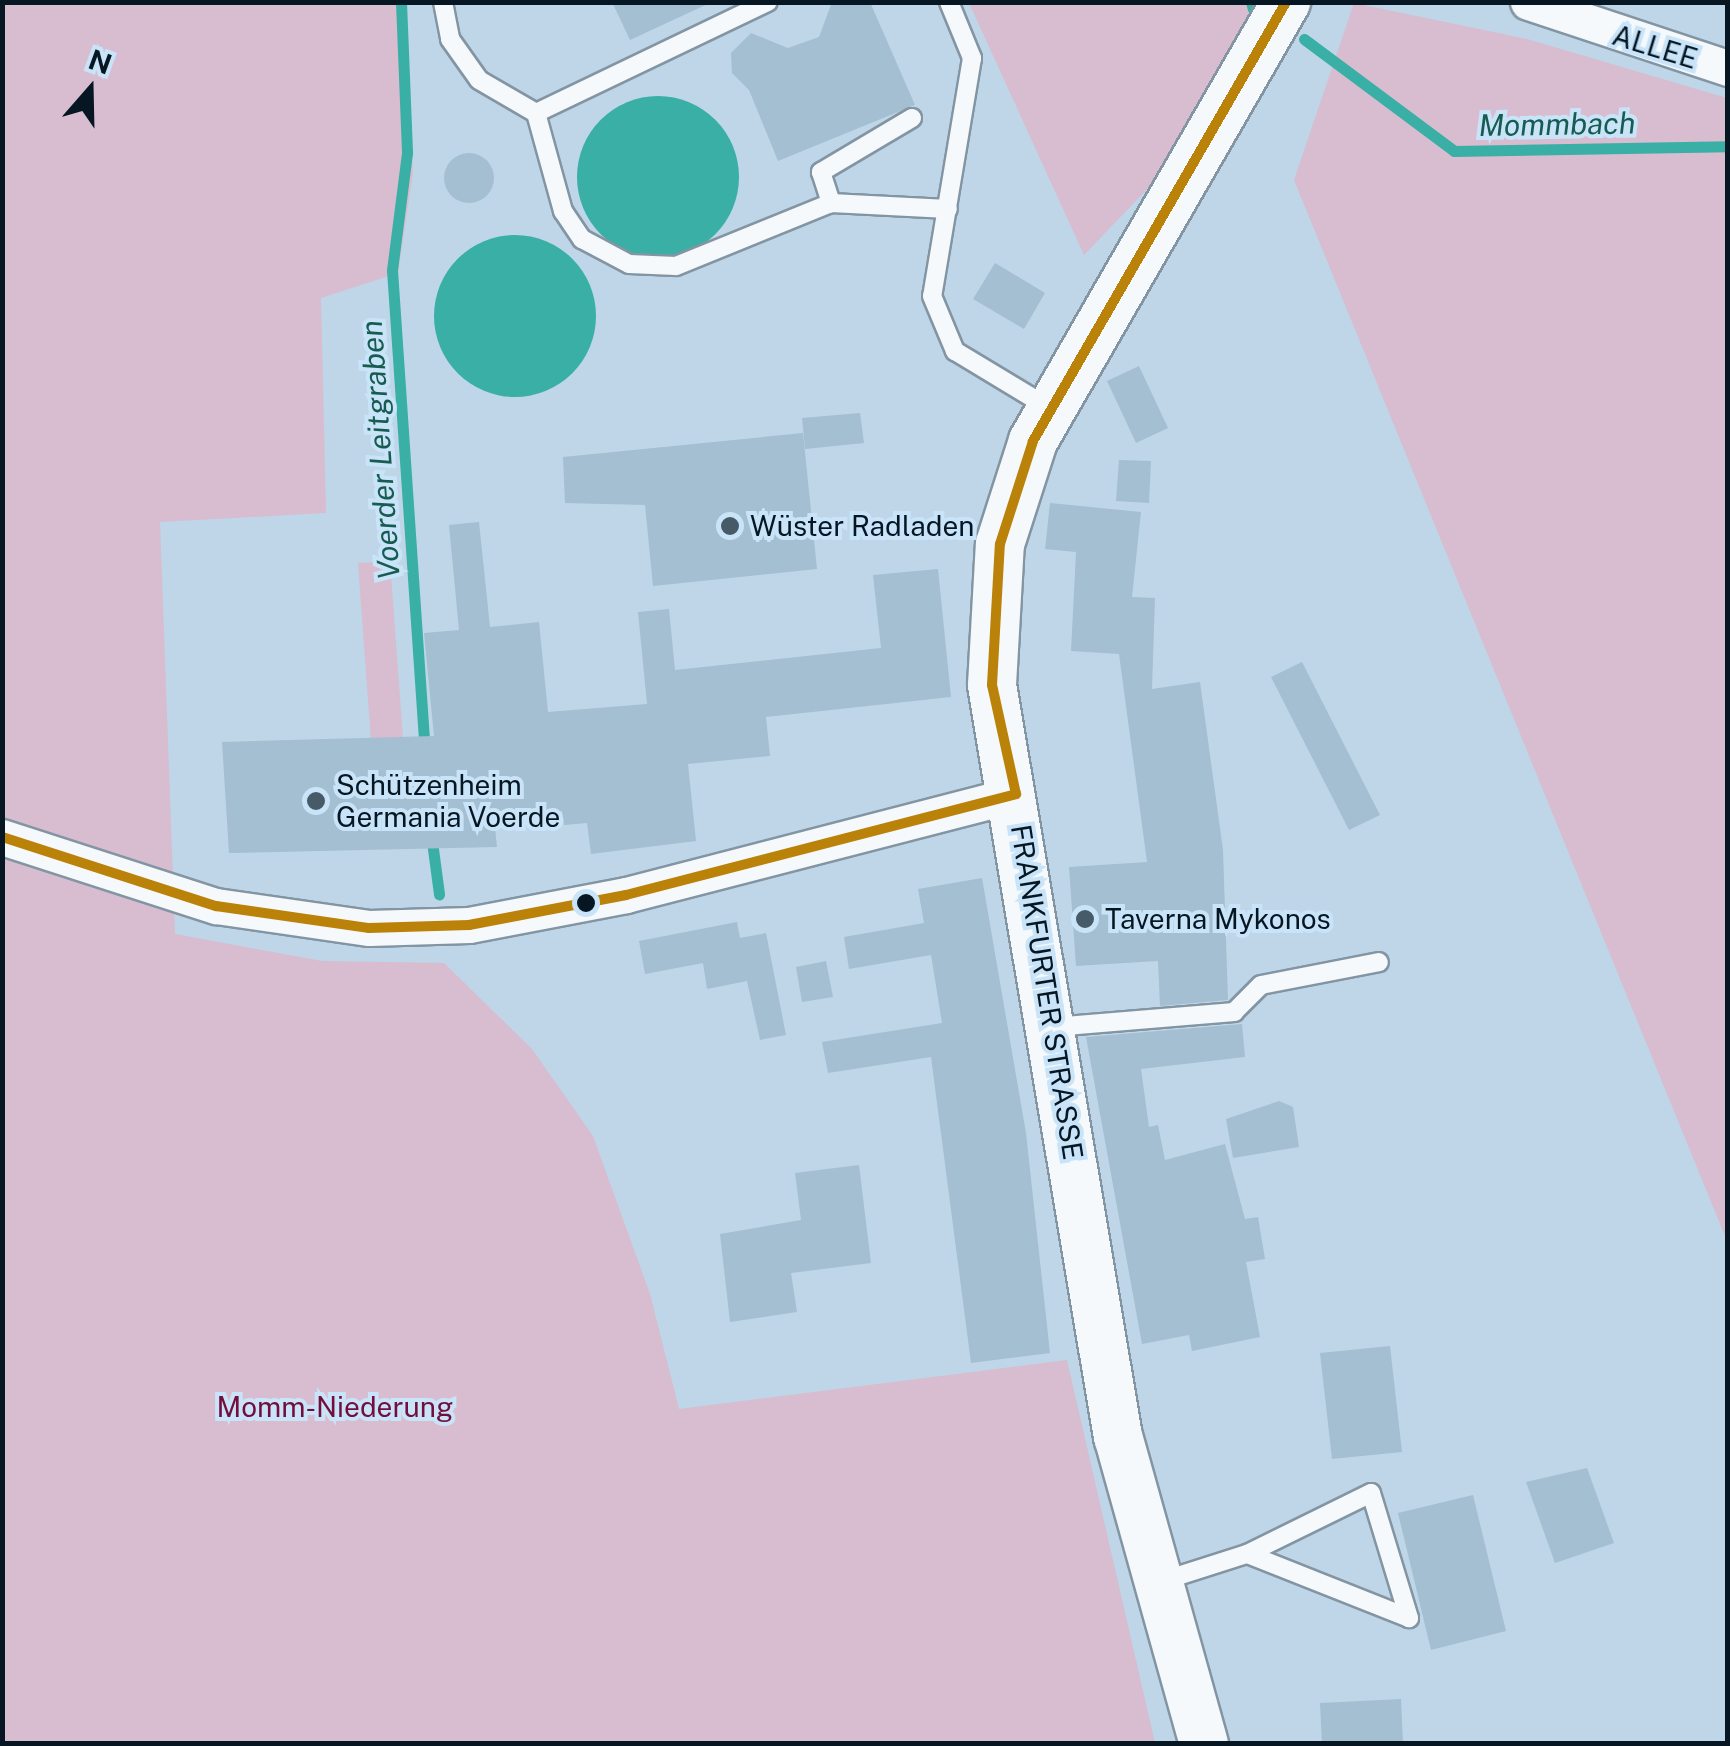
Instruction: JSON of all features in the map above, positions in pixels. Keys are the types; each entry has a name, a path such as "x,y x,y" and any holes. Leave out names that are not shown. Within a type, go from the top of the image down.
{"main road":[{"name":"FRANKFURTER STRASSE","path":"1204,1744 1118,1437 1016,794 992,685 1000,544 1049,407 1286,2"}],"street":[{"name":"ALLEE","path":"1528,2 1728,68"},
{"path":"2,837 216,906 369,928 468,925 626,895 1016,794"}],"lane":[{"path":"442,2 450,40 479,80 536,113 563,210 582,239 629,264 676,266 831,203 948,210"},
{"path":"536,113 768,2"},
{"path":"950,2 972,58 932,296 956,351 1049,407"},
{"path":"831,203 821,172 912,118"},
{"path":"1053,1027 1234,1012 1261,985 1379,962"},
{"path":"1159,1582 1247,1554 1371,1493 1409,1618 1247,1554"}],"green space":[{"name":"Momm-Niederung","path":"3,3 403,3 413,173 398,273 321,298 326,513 160,522 175,934 322,961 444,963 532,1049 593,1136 650,1294 679,1409 1067,1360 1155,1743 3,1744"},
{"path":"969,3 1256,3 1178,157 1084,255"},
{"path":"1354,3 1527,39 1727,98 1727,1241 1294,180"},
{"path":"390,561 403,739 371,741 358,563"}],"shaded area":[{"path":"658,96 689,103 715,120 732,146 739,177 732,208 715,234 689,251 658,258 627,251 601,234 584,208 577,177 584,146 601,120 627,103"},
{"path":"515,235 546,242 572,259 589,285 596,316 589,347 572,373 546,390 515,397 484,390 458,373 441,347 434,316 441,285 458,259 484,242"}],"building":[{"path":"612,2 712,2 630,40"},
{"path":"832,2 870,2 915,105 778,161 749,90 732,73 731,53 751,33 788,48 819,37"},
{"path":"469,153 486,161 494,178 486,195 469,203 452,195 444,178 452,161"},
{"path":"995,263 1045,293 1024,329 973,299"},
{"path":"1139,366 1168,428 1136,443 1107,381"},
{"path":"860,413 864,443 805,449 802,418"},
{"name":"Wüster Radladen","path":"803,433 817,569 653,586 645,505 565,503 563,457"},
{"path":"1119,460 1151,461 1149,503 1116,501"},
{"path":"1050,503 1141,512 1132,597 1155,598 1152,689 1200,682 1223,850 1228,1000 1160,1006 1158,961 1076,966 1069,867 1147,862 1119,654 1071,651 1076,552 1045,549"},
{"path":"479,522 490,627 539,622 548,712 647,704 638,612 669,609 675,670 881,648 873,575 938,569 951,697 766,717 770,756 688,764 696,841 591,854 587,823 564,825 562,811 494,818 497,847 229,853 222,742 434,736 424,633 459,630 449,525"},
{"path":"1302,662 1380,815 1349,830 1271,677"},
{"path":"982,878 1026,1133 1050,1353 971,1363 931,1057 828,1073 822,1042 942,1023 931,955 849,969 844,937 924,923 918,889"},
{"path":"737,922 740,938 766,933 786,1035 760,1040 747,981 707,989 703,963 645,974 639,941"},
{"path":"826,961 833,997 802,1002 796,967"},
{"path":"1242,1024 1245,1057 1141,1069 1149,1127 1158,1125 1165,1160 1225,1144 1245,1219 1258,1217 1265,1259 1246,1262 1260,1337 1192,1351 1189,1335 1142,1344 1086,1037"},
{"path":"1279,1101 1293,1107 1299,1147 1233,1158 1226,1119"},
{"path":"859,1165 871,1263 791,1273 797,1312 730,1322 720,1234 801,1220 795,1173"},
{"path":"1390,1346 1402,1452 1332,1459 1320,1353"},
{"path":"1587,1468 1614,1543 1555,1563 1526,1482"},
{"path":"1473,1495 1506,1631 1431,1650 1398,1513"},
{"path":"1401,1699 1403,1744 1322,1744 1320,1703"}],"waterway":[{"name":"Voerder Leitgraben","path":"401,2 407,153 392,270 425,751"},
{"name":"Mommbach","path":"1251,2 1253,9"},
{"name":"Mommbach","path":"1304,39 1454,151 1728,146"},
{"name":"Voerder Leitgraben","path":"431,834 439,894"}],"transit line":[{"path":"2,837 216,906 369,928 469,925 626,895 1016,794 992,685 1000,544 1033,441 1286,2"}],"place":[{"name":"Wüster Radladen","path":"730,526"},
{"name":"Schützenheim Germania Voerde","path":"316,801"},
{"name":"Taverna Mykonos","path":"1085,919"}]}
